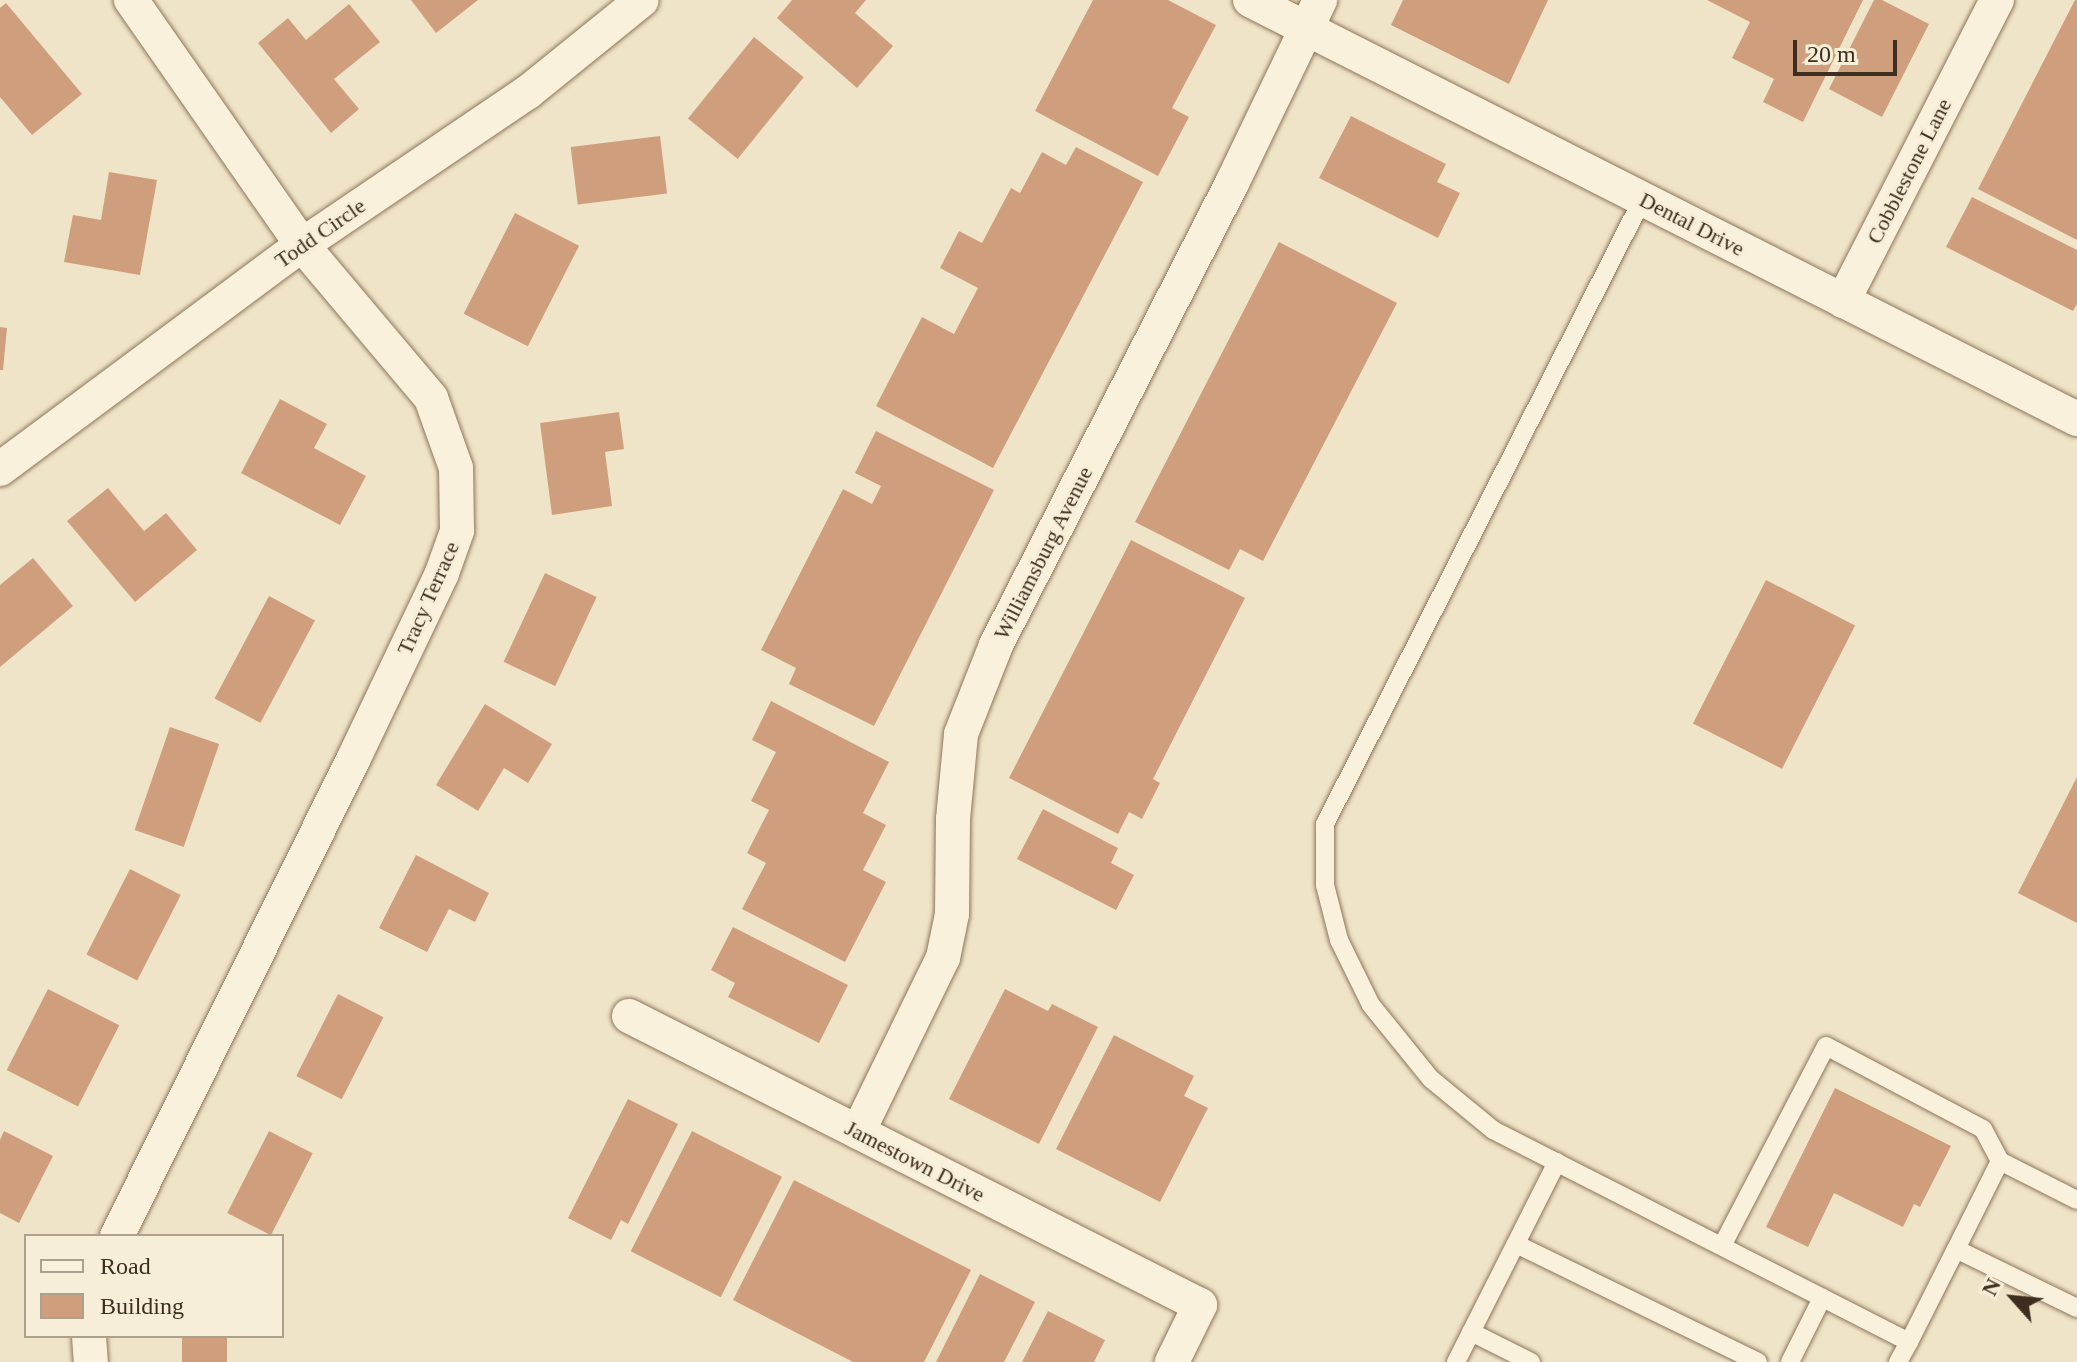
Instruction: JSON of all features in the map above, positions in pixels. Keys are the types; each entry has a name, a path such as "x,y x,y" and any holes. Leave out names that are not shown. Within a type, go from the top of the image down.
{"street":[{"name":"Tracy Terrace","path":"118,1234 373,717 442,573 457,531 456,468 431,398 302,245 131,0"},
{"name":"Todd Circle","path":"0,469 302,245 528,92 642,0"},
{"name":"Dental Drive","path":"1250,0 1314,14 1643,198 2077,419"},
{"name":"Cobblestone Lane","path":"1843,301 1997,0"},
{"name":"Williamsburg Avenue","path":"858,1132 943,958 952,914 953,819 961,734 996,645 1233,181 1314,14"},
{"name":"Jamestown Drive","path":"629,1016 1200,1305 1172,1362"},
{"path":"89,1338 91,1362"}],"lane":[{"path":"1643,198 1325,824 1325,885 1339,940 1371,1005 1431,1079 1493,1130 1909,1342"},
{"path":"1722,1246 1826,1046 1983,1129 2000,1161 2077,1200"},
{"path":"1898,1362 2000,1161"},
{"path":"1456,1362 1557,1162"},
{"path":"1516,1244 1758,1362"},
{"path":"1956,1249 2077,1308"},
{"path":"1790,1362 1822,1298"},
{"path":"1471,1332 1531,1362"}],"building":[{"path":"411,0 478,0 436,33"},
{"path":"792,0 866,0 855,13 893,46 857,88 777,18"},
{"path":"1093,0 1168,0 1216,25 1172,108 1189,117 1158,176 1035,111"},
{"path":"1403,0 1548,0 1509,84 1391,25"},
{"path":"1707,0 1863,0 1803,122 1763,102 1774,79 1732,58 1750,22"},
{"path":"1874,0 1882,0 1929,24 1882,117 1829,89"},
{"path":"2077,0 2077,240 1978,189"},
{"path":"6,3 82,94 32,135 0,97 0,8"},
{"path":"349,4 380,42 334,79 359,109 331,133 258,43 288,18 306,40"},
{"path":"754,37 804,77 738,159 688,119"},
{"path":"1351,116 1446,164 1437,182 1460,193 1438,238 1319,178"},
{"path":"660,136 667,194 578,205 571,147"},
{"path":"1076,147 1143,182 993,468 876,406 922,317 954,334 978,288 940,268 959,231 982,243 1011,188 1020,193 1042,152 1066,165"},
{"path":"109,172 157,180 140,275 64,262 73,215 101,220"},
{"path":"1972,197 2077,250 2077,304 2073,311 1946,247"},
{"path":"515,213 579,246 528,346 464,314"},
{"path":"1279,242 1397,303 1263,561 1240,549 1229,570 1135,522"},
{"path":"0,327 7,328 3,370 0,370"},
{"path":"280,399 327,424 314,448 366,476 340,525 241,473"},
{"path":"619,412 624,449 605,452 612,506 552,515 540,423"},
{"path":"876,431 994,490 874,726 789,684 796,668 761,650 843,489 872,504 881,486 855,473"},
{"path":"108,488 144,531 166,513 197,550 135,602 67,521"},
{"path":"1131,540 1245,598 1153,779 1160,783 1142,819 1129,812 1118,834 1009,778"},
{"path":"33,558 73,606 0,667 0,585"},
{"path":"545,573 597,597 555,686 504,662"},
{"path":"1766,580 1855,625 1782,769 1693,723"},
{"path":"269,596 315,620 260,723 215,698"},
{"path":"771,701 889,762 863,813 886,825 863,870 886,882 845,962 742,909 766,863 747,853 769,810 751,801 776,752 752,740"},
{"path":"485,704 552,744 528,783 504,768 478,811 436,785"},
{"path":"170,727 219,744 184,847 135,830"},
{"path":"2077,777 2077,923 2018,893"},
{"path":"1043,809 1118,848 1111,863 1134,875 1116,910 1017,859"},
{"path":"416,855 489,893 475,922 449,909 427,952 379,928"},
{"path":"130,869 181,895 137,980 86,955"},
{"path":"733,927 848,985 819,1043 728,997 735,983 711,970"},
{"path":"48,989 119,1025 78,1106 7,1070"},
{"path":"1005,989 1048,1011 1052,1004 1098,1027 1039,1144 949,1099"},
{"path":"338,994 383,1017 342,1099 296,1076"},
{"path":"1114,1035 1194,1076 1184,1096 1208,1108 1160,1202 1056,1149"},
{"path":"1835,1088 1951,1146 1920,1207 1914,1204 1903,1227 1834,1193 1808,1247 1766,1227"},
{"path":"628,1099 678,1124 628,1224 621,1220 611,1240 568,1218"},
{"path":"4,1131 53,1156 19,1223 0,1213 0,1140"},
{"path":"269,1131 313,1153 272,1234 227,1213"},
{"path":"692,1131 782,1177 721,1297 631,1251"},
{"path":"794,1180 971,1270 924,1362 853,1362 733,1300"},
{"path":"980,1274 1035,1302 1004,1362 936,1362"},
{"path":"1048,1311 1105,1340 1094,1362 1022,1362"},
{"path":"182,1338 227,1338 227,1362 182,1362"}]}
